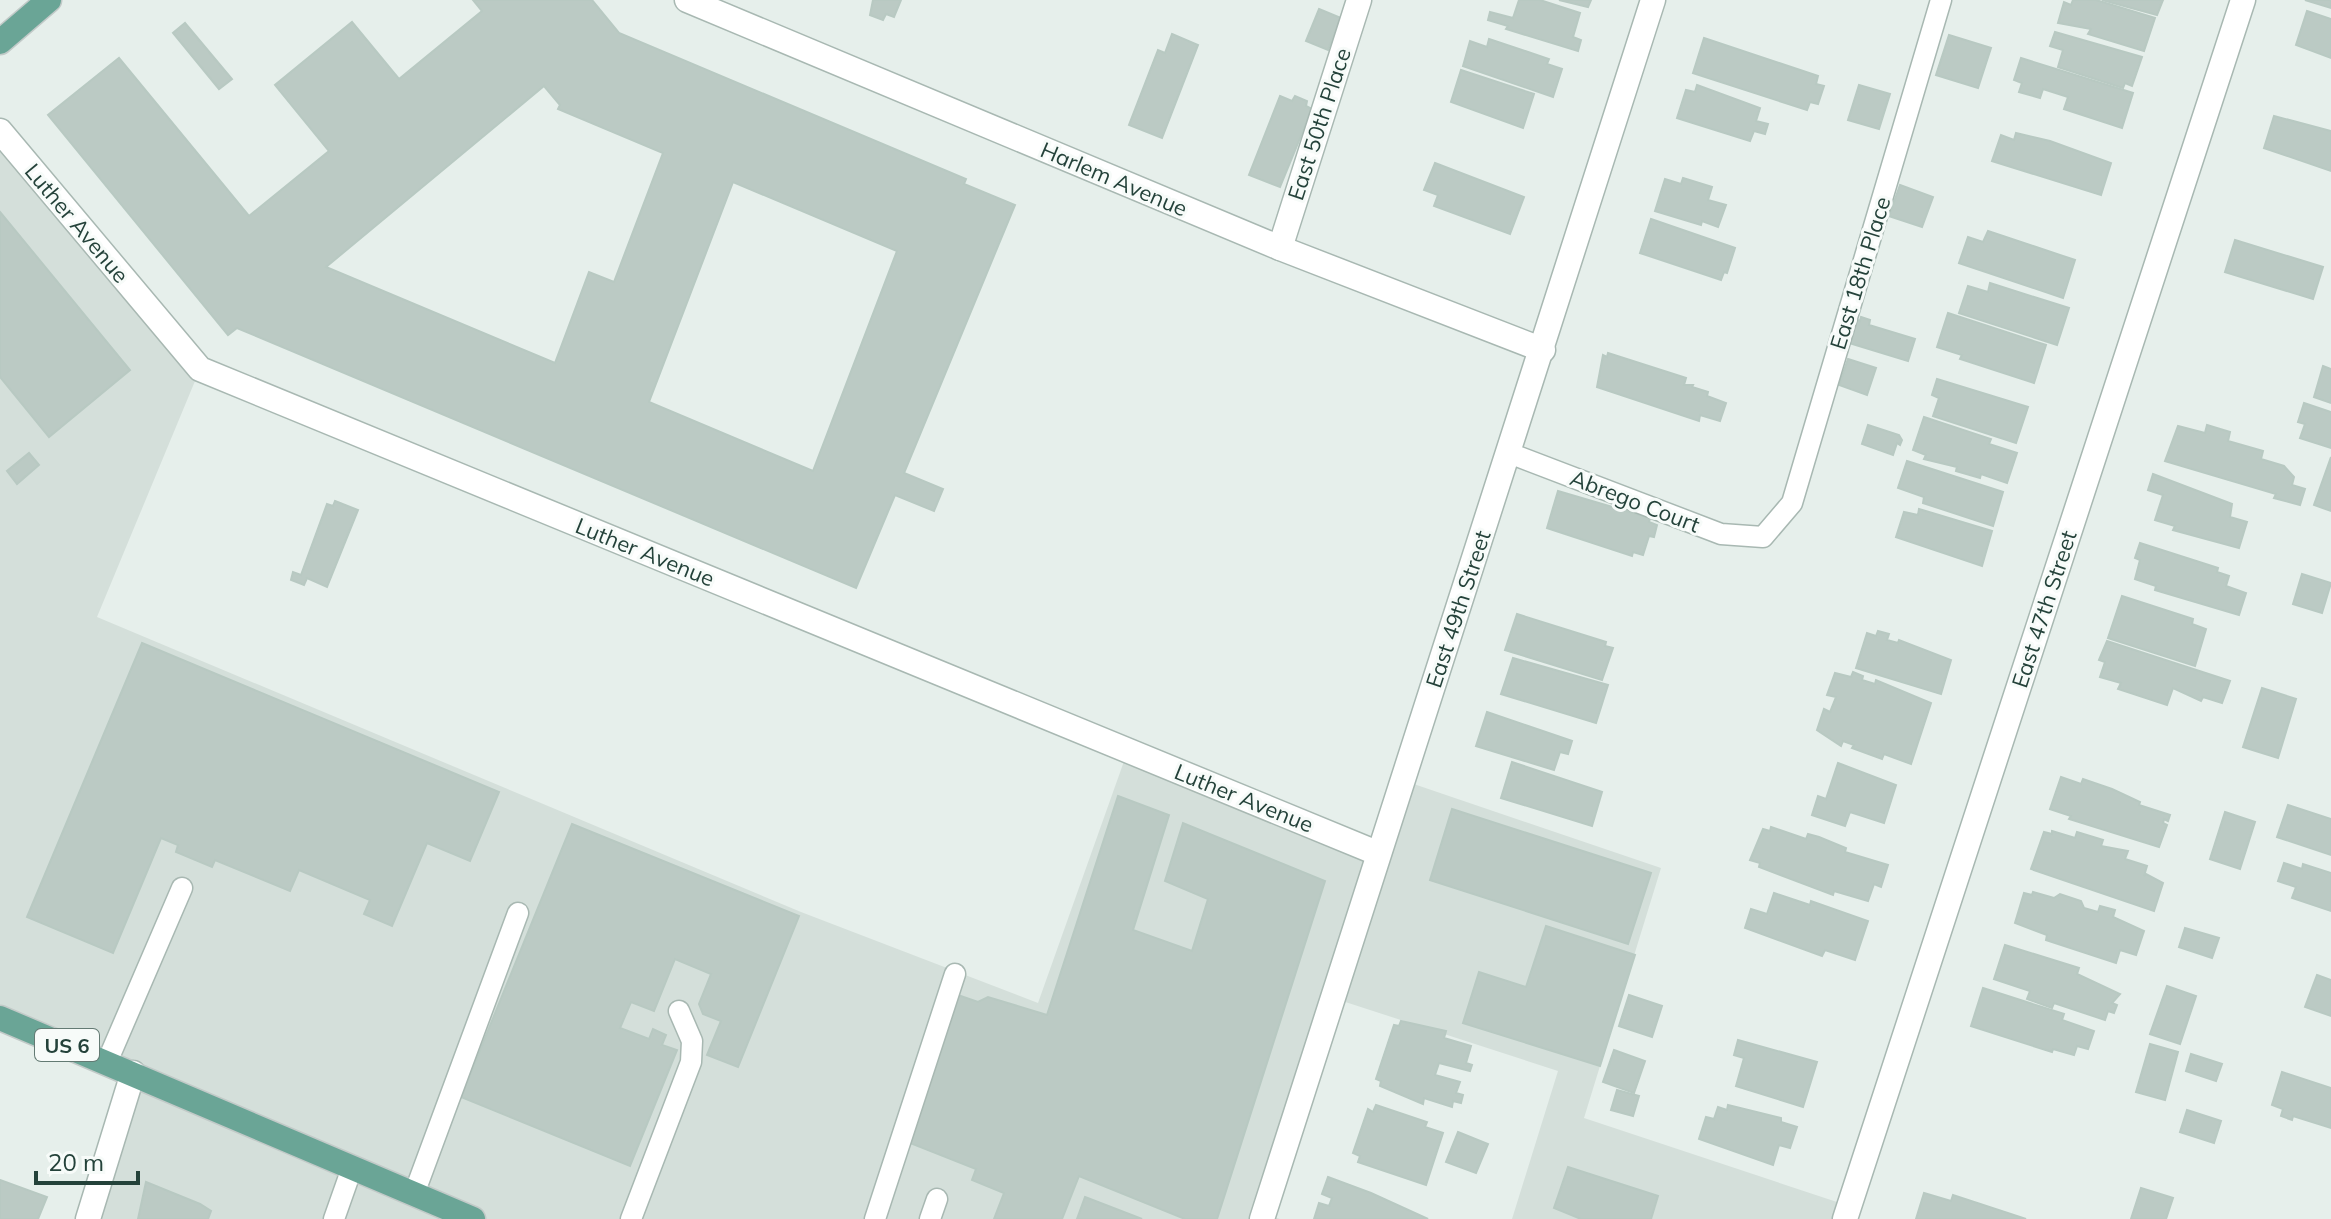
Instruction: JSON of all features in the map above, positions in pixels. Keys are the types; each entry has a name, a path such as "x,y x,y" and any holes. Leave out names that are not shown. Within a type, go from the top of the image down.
{"main road":[{"path":"0,42 49,0"},
{"name":"US 6","path":"0,1018 473,1219"}],"street":[{"name":"Harlem Avenue","path":"687,0 1280,248 1543,350"},
{"name":"East 50th Place","path":"1280,248 1359,0"},
{"name":"East 49th Street","path":"1262,1219 1653,0"},
{"name":"East 47th Street","path":"1845,1219 2243,0"},
{"name":"Luther Avenue","path":"0,131 200,369 1377,853"},
{"path":"88,1219 133,1073"}],"lane":[{"name":"East 18th Place","path":"1763,537 1792,503 1941,0"},
{"name":"Abrego Court","path":"1509,453 1721,534 1763,537"},
{"path":"107,1062 182,888"},
{"path":"414,1194 518,913"},
{"path":"875,1219 955,974"},
{"path":"631,1219 691,1062 692,1041 679,1011"},
{"path":"334,1219 352,1168"}],"shaded area":[{"path":"0,131 200,369 97,617 801,912 1038,1003 1128,750 1377,853 1402,780 1661,868 1584,1118 1849,1206 1845,1219 1512,1219 1558,1071 1333,998 1265,1214 1280,1219 88,1219 133,1073 0,1018"}],"building":[{"path":"473,0 592,0 619,33 966,179 964,184 1015,205 904,473 943,489 934,511 895,495 856,588 237,328 228,335 48,115 119,58 249,216 329,151 275,85 352,22 399,79 482,11","holes":["544,86 560,105 558,109 663,153 614,282 589,272 555,363 326,267","733,182 897,251 813,471 649,402"]},
{"path":"873,0 901,0 894,17 886,14 883,20 870,15"},
{"path":"1519,0 1540,0 1580,13 1573,37 1581,40 1578,51 1506,29 1508,26 1488,20 1490,12 1513,18"},
{"path":"1559,0 1591,0 1588,7"},
{"path":"2073,0 2096,0 2155,18 2144,51 2088,34 2091,29 2058,23 2064,2 2071,5"},
{"path":"2102,0 2163,0 2157,15"},
{"path":"2305,0 2331,0 2331,8"},
{"path":"1319,9 1341,18 1328,50 1306,41"},
{"path":"2307,11 2331,19 2331,58 2296,45"},
{"path":"185,23 232,79 219,89 173,33"},
{"path":"2055,32 2142,57 2132,86 2125,83 2123,88 2058,67 2063,50 2050,46"},
{"path":"1172,34 1198,45 1162,138 1129,125 1158,50 1165,53"},
{"path":"1949,35 1991,48 1978,88 1936,75"},
{"path":"1704,38 1818,76 1816,84 1824,86 1818,104 1810,102 1807,110 1693,73"},
{"path":"1489,39 1549,59 1547,64 1562,69 1553,97 1463,66 1470,41 1487,47"},
{"path":"2021,58 2133,93 2122,128 2064,109 2068,97 2043,89 2040,98 2019,92 2022,83 2014,80"},
{"path":"1461,70 1534,94 1523,128 1451,102"},
{"path":"1697,85 1760,108 1756,121 1768,124 1765,134 1754,131 1750,141 1677,118 1686,90 1695,92"},
{"path":"1859,85 1890,94 1879,129 1848,120"},
{"path":"1280,96 1292,101 1295,96 1307,101 1306,106 1312,109 1280,187 1249,175"},
{"path":"2274,116 2331,131 2331,171 2264,148"},
{"path":"2016,133 2050,141 2111,163 2101,195 1992,161 2001,135 2014,140"},
{"path":"1435,163 1524,197 1510,234 1434,206 1438,195 1424,190"},
{"path":"1683,178 1712,187 1708,200 1726,205 1718,227 1655,211 1665,179 1681,184"},
{"path":"1900,185 1933,197 1922,227 1889,216"},
{"path":"0,212 130,370 49,437 0,377"},
{"path":"1651,219 1735,248 1727,273 1724,272 1721,280 1640,253"},
{"path":"1988,231 2075,260 2063,298 1959,263 1968,237 1983,242"},
{"path":"2235,240 2323,267 2313,299 2225,272"},
{"path":"1990,283 2069,308 2057,345 1959,313 1968,286 1988,292"},
{"path":"1948,313 2046,345 2034,383 1960,359 1962,355 1937,347"},
{"path":"1861,317 1870,320 1869,325 1915,339 1908,361 1846,342 1853,318 1860,321"},
{"path":"1608,353 1686,378 1684,385 1693,385 1708,392 1707,396 1726,403 1720,421 1700,415 1699,421 1597,387 1603,355 1607,357"},
{"path":"1848,359 1876,368 1867,395 1839,385"},
{"path":"2323,366 2331,369 2331,403 2314,397"},
{"path":"1937,379 2028,407 2016,443 1933,416 1939,398 1932,395"},
{"path":"2304,403 2331,412 2331,448 2300,438 2305,424 2298,422"},
{"path":"1924,417 1991,439 1989,444 2017,453 2007,483 1981,474 1980,478 1956,471 1957,467 1924,459 1926,455 1913,450"},
{"path":"1868,425 1899,435 1902,440 1900,445 1897,443 1893,455 1862,444"},
{"path":"2207,425 2230,432 2228,441 2263,451 2261,459 2284,466 2294,477 2292,485 2305,489 2300,505 2274,498 2276,494 2165,461 2178,426 2205,433"},
{"path":"29,453 39,465 17,484 7,471"},
{"path":"2331,457 2331,511 2314,505"},
{"path":"1907,461 2003,492 1993,526 1923,503 1924,497 1898,488"},
{"path":"2153,474 2232,504 2230,517 2247,522 2239,548 2173,530 2175,526 2155,520 2163,495 2148,490"},
{"path":"1558,491 1650,518 1649,522 1657,525 1654,537 1649,536 1643,555 1633,552 1632,556 1547,528"},
{"path":"335,501 358,510 327,587 307,578 304,585 291,580 293,572 301,575 327,504 333,506"},
{"path":"1919,509 1992,531 1982,566 1896,537 1904,512 1918,515"},
{"path":"2140,543 2218,568 2217,572 2229,576 2226,586 2246,593 2239,615 2155,590 2156,586 2135,579 2140,560 2135,558"},
{"path":"2302,574 2331,583 2322,613 2293,604"},
{"path":"2122,596 2193,619 2192,624 2206,629 2195,666 2108,638"},
{"path":"1517,614 1606,642 1605,646 1613,648 1602,680 1505,650"},
{"path":"1878,631 1889,634 1887,640 1898,643 1899,640 1951,660 1941,694 1856,668 1867,633 1876,636"},
{"path":"2107,641 2230,681 2222,703 2203,697 2201,701 2173,688 2167,705 2118,689 2121,683 2100,677 2105,662 2099,660"},
{"path":"142,643 499,792 470,861 427,843 392,926 364,914 370,900 299,870 290,891 215,860 212,867 176,852 178,845 161,838 113,953 27,917"},
{"path":"1513,658 1608,685 1596,723 1501,694"},
{"path":"1853,672 1863,676 1862,680 1875,684 1876,680 1931,703 1911,764 1884,754 1882,759 1852,748 1854,745 1843,741 1841,746 1817,730 1824,709 1830,712 1836,697 1827,695 1835,673 1851,677"},
{"path":"2262,688 2296,699 2278,758 2243,747"},
{"path":"1487,712 1572,741 1568,754 1560,752 1554,770 1476,746"},
{"path":"1512,762 1602,792 1592,826 1501,798"},
{"path":"1838,763 1896,785 1884,823 1850,812 1845,826 1812,815 1818,796 1826,799"},
{"path":"2061,777 2081,784 2083,779 2112,789 2140,802 2139,805 2170,815 2168,821 2164,819 2163,823 2167,825 2159,847 2069,819 2071,816 2050,809"},
{"path":"1118,796 1169,815 1133,930 1192,951 1208,899 1165,881 1183,823 1325,881 1217,1219 1185,1219 1079,1176 1062,1219 994,1219 1004,1193 972,1180 976,1169 910,1143 958,995 978,1002 988,997 1047,1015"},
{"path":"2288,805 2331,819 2331,855 2277,837"},
{"path":"1452,809 1651,873 1628,944 1430,880"},
{"path":"2225,812 2255,822 2240,869 2210,859"},
{"path":"572,824 799,916 738,1067 707,1055 721,1021 703,1014 699,1004 711,974 675,959 654,1011 631,1002 620,1028 649,1039 653,1029 666,1035 662,1045 677,1050 630,1166 461,1097"},
{"path":"1771,827 1806,839 1808,834 1819,837 1846,848 1845,852 1888,865 1881,887 1874,884 1868,901 1834,891 1833,895 1759,867 1760,863 1750,860 1763,829 1770,831"},
{"path":"2052,831 2075,838 2077,832 2103,840 2101,846 2128,851 2125,859 2147,866 2144,876 2146,874 2163,883 2154,911 2031,869 2044,832 2052,834"},
{"path":"2284,863 2302,869 2303,864 2331,873 2331,911 2292,898 2296,887 2278,881"},
{"path":"2033,892 2054,898 2060,894 2081,901 2084,908 2098,912 2100,906 2115,910 2113,917 2144,931 2136,955 2120,950 2116,963 2046,940 2047,935 2015,923 2024,893 2032,895"},
{"path":"1774,893 1810,905 1811,901 1868,921 1855,960 1825,950 1822,956 1745,928 1751,909 1767,914"},
{"path":"1546,926 1635,955 1600,1066 1463,1023 1479,972 1526,987"},
{"path":"2185,928 2219,938 2212,958 2179,947"},
{"path":"2005,945 2079,968 2077,974 2120,994 2112,1003 2117,1005 2114,1013 2108,1011 2105,1020 2054,1003 2052,1008 2027,999 2030,991 1994,979"},
{"path":"2317,975 2331,980 2331,1016 2305,1007"},
{"path":"2167,986 2196,996 2180,1044 2150,1034"},
{"path":"1983,988 2064,1014 2062,1020 2094,1031 2088,1049 2077,1046 2074,1055 2053,1049 2052,1052 1971,1026"},
{"path":"1629,995 1662,1006 1652,1037 1619,1026"},
{"path":"1401,1021 1446,1031 1444,1038 1471,1046 1466,1063 1472,1065 1470,1071 1439,1063 1435,1075 1460,1082 1456,1093 1463,1095 1461,1103 1453,1101 1452,1107 1424,1098 1423,1104 1380,1086 1381,1081 1376,1079 1394,1025 1399,1026"},
{"path":"1738,1040 1817,1062 1803,1107 1736,1086 1744,1058 1734,1055"},
{"path":"2150,1044 2178,1052 2165,1100 2136,1092"},
{"path":"1614,1050 1645,1061 1634,1093 1603,1082"},
{"path":"2191,1054 2222,1064 2216,1081 2186,1071"},
{"path":"2282,1072 2331,1088 2331,1128 2293,1116 2292,1120 2281,1116 2283,1109 2272,1105"},
{"path":"1617,1090 1639,1096 1633,1116 1611,1110"},
{"path":"1376,1105 1427,1122 1425,1127 1443,1133 1426,1185 1358,1162 1360,1156 1353,1153 1368,1109 1373,1112"},
{"path":"1728,1105 1781,1118 1781,1122 1797,1127 1790,1148 1779,1145 1773,1165 1699,1139 1706,1117 1714,1119 1718,1107 1727,1110"},
{"path":"2187,1110 2221,1121 2214,1143 2180,1132"},
{"path":"1458,1132 1488,1144 1476,1173 1446,1162"},
{"path":"1568,1167 1658,1196 1651,1219 1581,1219 1554,1208"},
{"path":"1328,1177 1428,1219 1314,1219 1319,1203 1329,1206 1332,1198 1322,1194"},
{"path":"0,1180 47,1197 38,1219 0,1219"},
{"path":"146,1182 200,1204 211,1211 208,1219 138,1219"},
{"path":"2141,1188 2173,1198 2166,1219 2131,1219"},
{"path":"1924,1193 1951,1201 1953,1195 2026,1219 1916,1219"},
{"path":"1085,1197 1142,1219 1077,1219"}]}
